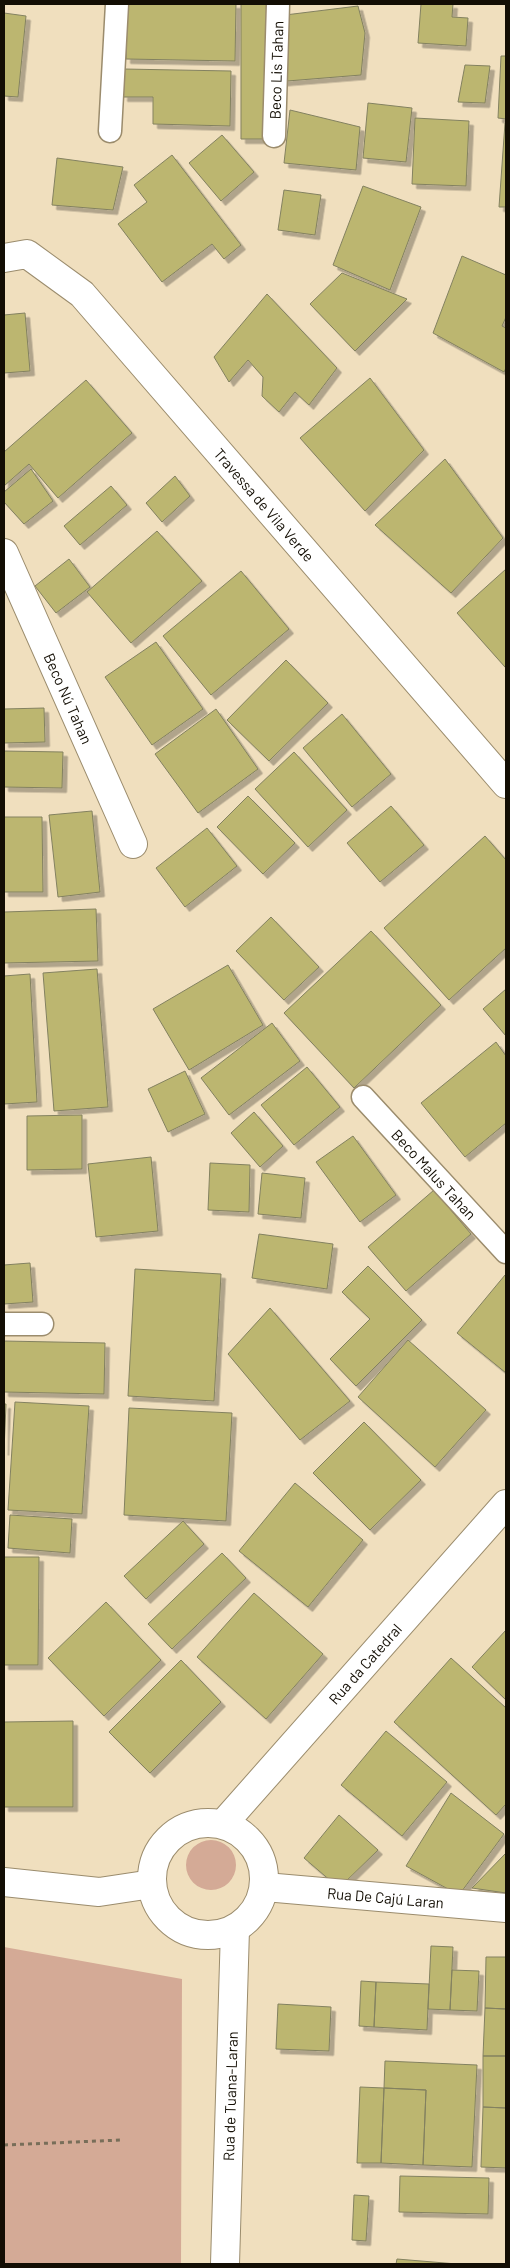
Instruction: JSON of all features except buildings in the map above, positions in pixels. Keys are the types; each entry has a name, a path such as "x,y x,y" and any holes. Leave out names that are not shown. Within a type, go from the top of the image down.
{"street":[{"name":"Travessa de Vila Verde","path":"4,258 27,254 82,294 506,784"},
{"name":"Beco Nú Tahan","path":"4,553 133,844"},
{"name":"Rua da Catedral","path":"223,1824 506,1504"},
{"path":"206,1823 223,1824 247,1837 262,1860 265,1887 260,1904 249,1918 235,1929 217,1935 199,1935 181,1929 167,1917 157,1902 152,1884 154,1865 161,1849 173,1835 188,1826 206,1823"},
{"path":"4,1882 99,1892 152,1884"},
{"name":"Rua De Cajú Laran","path":"265,1887 506,1908"},
{"name":"Rua de Tuana-Laran","path":"225,2264 235,1929"}],"lane":[{"name":"Beco Lis Tahan","path":"274,136 278,4"},
{"path":"110,131 117,9"},
{"name":"Beco Malus Tahan","path":"363,1098 506,1252"},
{"path":"4,1324 42,1324"}],"path":[{"path":"4,2145 122,2140"}],"shaded area":[{"path":"211,1840 220,1842 231,1851 236,1865 234,1874 225,1885 211,1890 202,1888 191,1879 186,1865 188,1856 197,1845"},
{"path":"4,1947 182,1979 181,2264 4,2264"}]}
